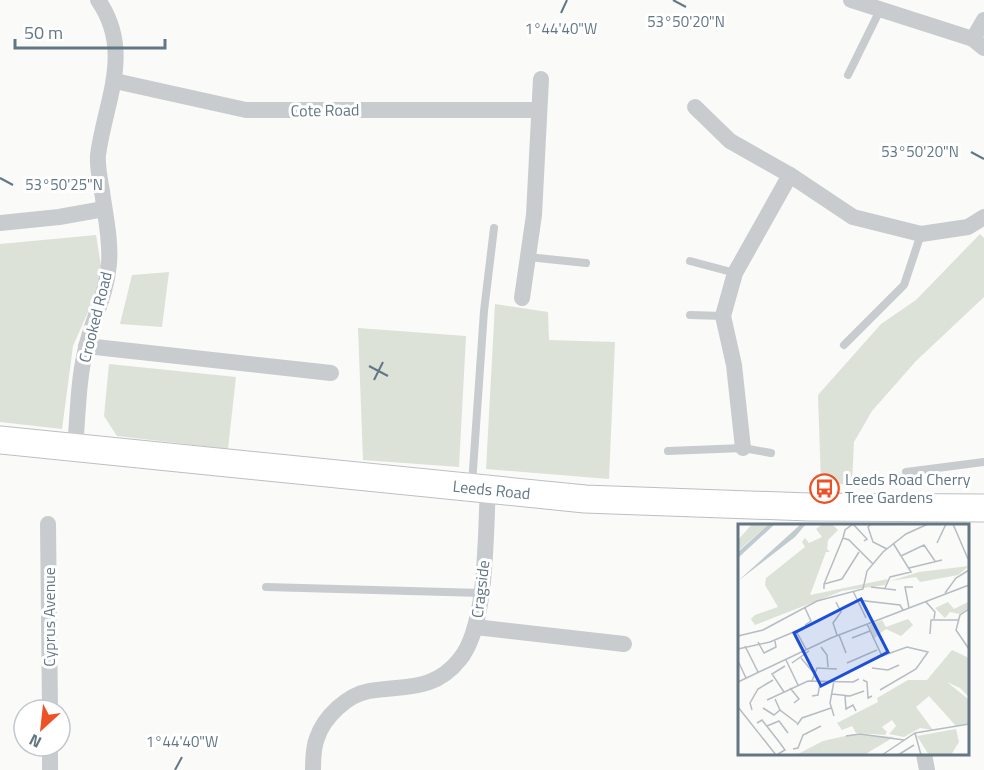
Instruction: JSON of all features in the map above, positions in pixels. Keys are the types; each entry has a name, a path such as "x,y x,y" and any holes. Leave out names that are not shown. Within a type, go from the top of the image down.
{"main road":[{"name":"Leeds Road","path":"0,440 585,499 809,516 930,517 984,508"}],"street":[{"name":"Crooked Road","path":"75,448 80,381 86,346 106,291 109,262 109,236 98,158 115,81 115,46 107,15 98,0"},
{"path":"851,0 979,44 984,20"},
{"path":"522,298 534,215 541,80"},
{"name":"Cote Road","path":"115,81 246,110 539,110"},
{"path":"696,106 730,141 853,217 921,234 968,227 984,217"},
{"path":"743,448 734,365 723,316 735,273 789,176"},
{"path":"0,223 59,217 104,209"},
{"path":"86,346 331,373"},
{"name":"Cragside","path":"313,770 317,738 331,715 347,700 368,691 420,686 444,675 461,658 475,627 482,593 480,488"},
{"name":"Cyprus Avenue","path":"48,524 50,698"},
{"path":"475,627 624,644"},
{"path":"924,755 927,770"}],"lane":[{"path":"848,75 880,10"},
{"path":"480,488 484,311 494,228"},
{"path":"844,345 904,285 921,234"},
{"path":"528,257 586,263"},
{"path":"690,261 735,273"},
{"path":"690,315 723,316"},
{"path":"668,451 743,448 771,453"},
{"path":"906,472 984,462"},
{"path":"266,587 482,593"}],"shaded area":[{"path":"980,234 984,238 984,297 916,361 872,411 854,442 852,484 821,484 818,395 881,324 916,300"},
{"path":"96,235 103,278 73,346 62,429 0,422 0,244"},
{"path":"169,272 162,327 120,324 132,275"},
{"path":"495,304 548,312 549,340 615,342 609,479 486,469"},
{"path":"358,328 466,336 459,467 363,460"},
{"path":"109,364 236,377 228,449 117,436 104,416"}],"place":[{"name":"Leeds Road Cherry Tree Gardens","path":"824,488"}]}
